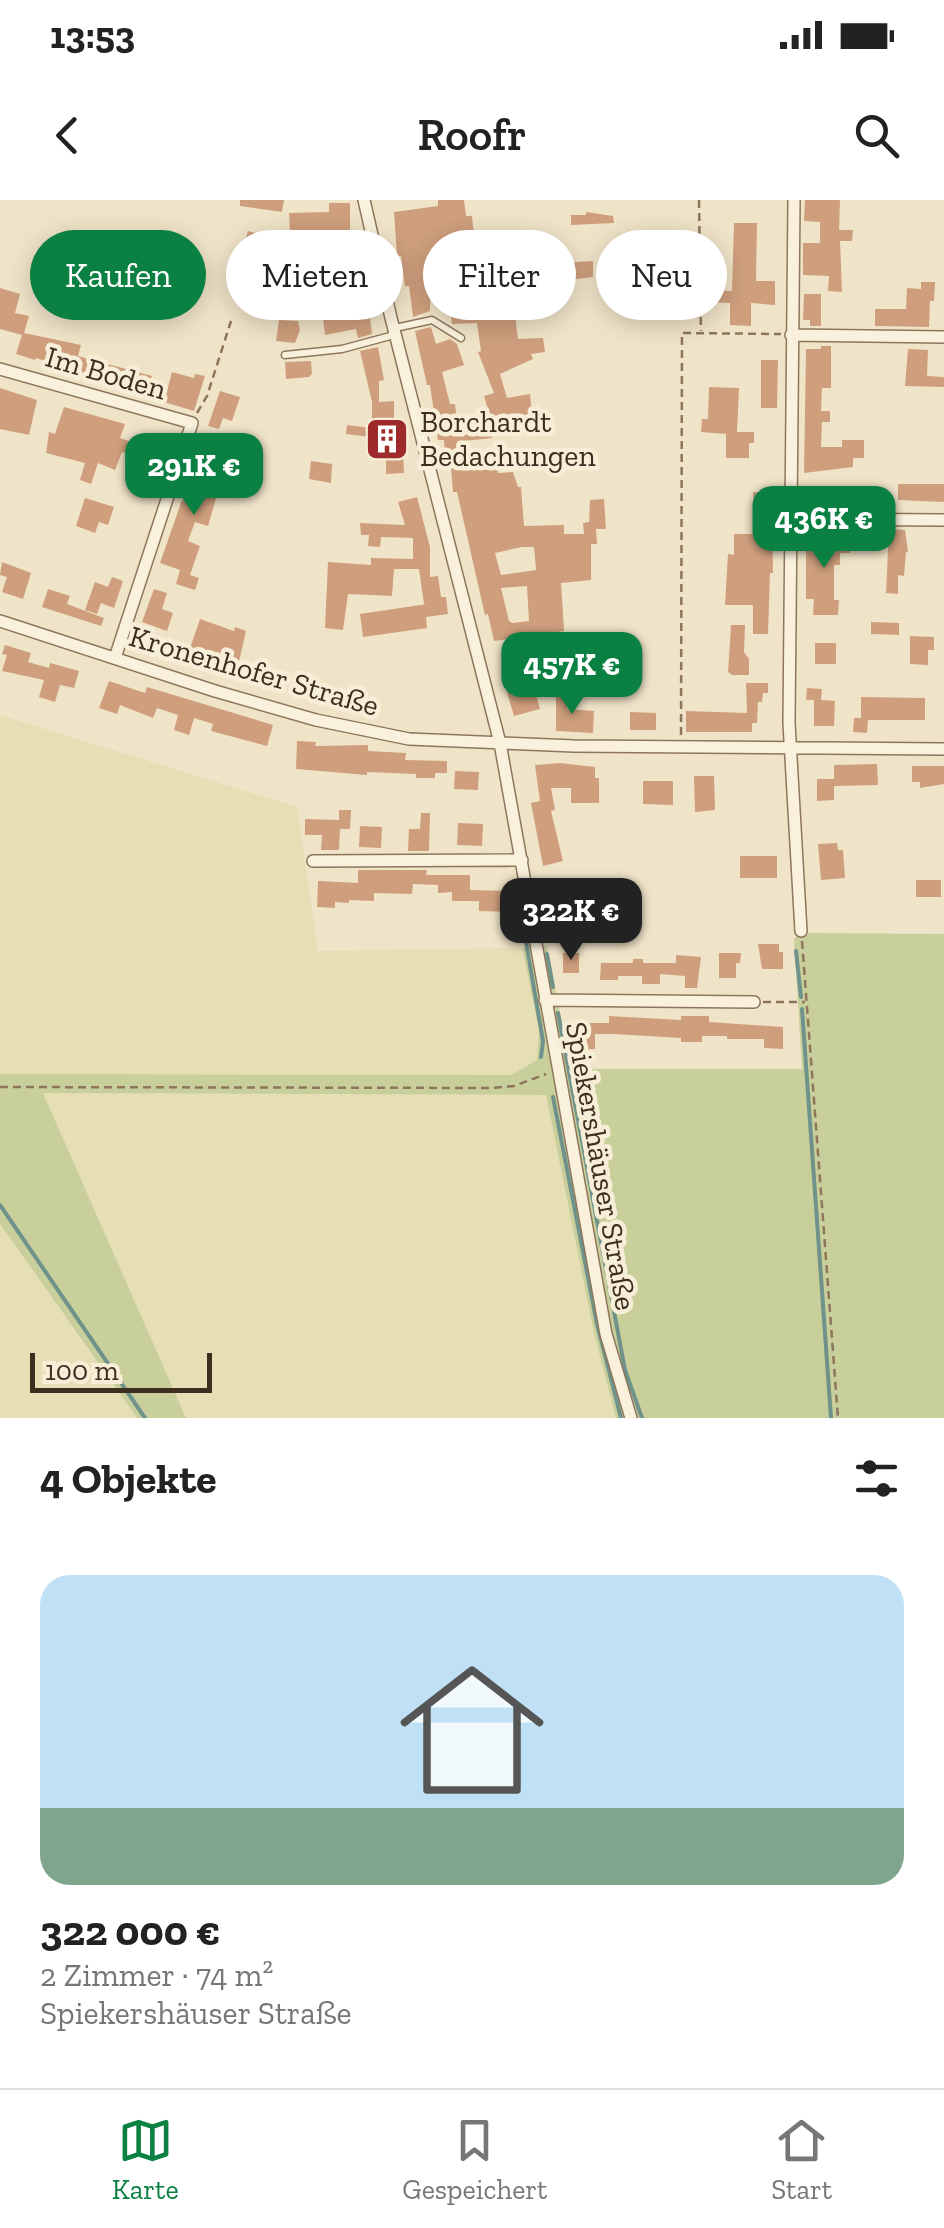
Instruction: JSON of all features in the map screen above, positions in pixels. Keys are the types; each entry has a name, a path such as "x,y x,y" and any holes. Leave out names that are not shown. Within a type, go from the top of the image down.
{"street":[{"name":"Spiekershäuser Straße","path":"364,200 500,743 606,1334 630,1418"},
{"path":"794,200 789,748 801,930"},
{"path":"792,334 944,336"},
{"name":"Im Boden","path":"0,369 192,423 115,658"},
{"path":"790,519 944,520"},
{"name":"Kronenhofer Straße","path":"0,621 316,720 409,739 944,749"},
{"path":"314,861 522,860"},
{"path":"545,1000 754,1002"}],"lane":[{"path":"285,355 342,349 432,320 462,338"}],"path":[{"path":"699,200 702,333"},
{"path":"192,423 207,396 231,321"},
{"path":"681,746 682,332 792,334"},
{"path":"801,930 838,1418"},
{"path":"754,1002 807,1002"},
{"path":"0,1087 492,1088 514,1086 558,1069"}],"shaded area":[{"path":"0,715 297,807 318,951 522,948 539,1029 537,1061 511,1075 0,1074"},
{"path":"43,1093 546,1095 594,1333 616,1418 186,1418"},
{"path":"0,1224 60,1310 137,1418 0,1418"}],"green space":[{"path":"810,933 944,934 944,1418 616,1418 594,1333 546,1095 43,1093 186,1418 137,1418 0,1224 0,1074 511,1075 537,1060 539,1029 522,948 547,946 571,1069 802,1069 794,938"}],"building":[{"path":"240,200 284,200 282,212 240,206"},
{"path":"438,200 464,200 473,230 423,230 423,313 413,317 403,271 403,230 395,230 394,212 438,206"},
{"path":"805,200 840,200 839,230 853,230 852,241 840,241 842,292 828,291 829,276 803,275 803,243 820,243 820,222 804,221"},
{"path":"329,203 350,203 350,230 290,230 289,213 329,212"},
{"path":"586,212 613,216 614,223 571,225 571,215"},
{"path":"734,223 757,223 756,281 775,281 775,305 751,303 751,326 730,325 727,291 732,291"},
{"path":"593,261 593,277 576,279 576,262"},
{"path":"921,282 935,282 929,327 875,326 875,309 906,309 907,288 921,289"},
{"path":"0,288 20,294 15,313 29,316 24,333 81,345 78,356 152,376 147,393 125,390 126,386 16,354 22,335 0,329"},
{"path":"804,294 821,294 821,326 810,326 810,320 803,320"},
{"path":"279,320 298,321 300,330 295,343 276,341"},
{"path":"323,320 370,320 372,334 358,338 356,329 325,335"},
{"path":"451,320 516,320 518,339 543,338 545,352 531,354 533,359 500,374 507,398 530,394 533,423 491,429 492,438 464,441 465,465 497,463 498,473 513,472 521,487 524,526 564,525 564,534 584,534 590,500 604,499 606,529 596,529 597,544 591,544 591,580 561,583 564,631 494,641 457,492 453,492 451,468 446,468 444,440 438,440 430,385 415,331 431,327 436,344 450,339 457,344 464,365 442,372 450,404 455,404 457,421 490,416 484,396 494,393 478,352 481,351 477,323 452,324","holes":["534,547 536,570 501,575 495,553","527,586 529,621 509,621 501,588"]},
{"path":"831,346 831,388 822,388 821,411 830,411 830,422 822,422 821,447 842,447 842,440 864,440 864,458 853,458 853,467 804,473 806,349"},
{"path":"378,347 384,380 379,381 379,402 394,401 394,452 403,452 404,473 386,474 386,448 378,446 378,438 346,434 347,425 372,428 372,402 360,351"},
{"path":"908,349 928,350 927,376 944,377 944,387 905,386"},
{"path":"761,360 778,360 777,408 761,408"},
{"path":"311,361 309,377 286,379 285,362"},
{"path":"172,372 194,378 195,374 205,376 194,411 164,402"},
{"path":"709,387 739,388 737,432 754,432 749,458 726,458 726,434 701,432 702,419 708,419"},
{"path":"0,388 37,400 29,435 0,429"},
{"path":"220,391 240,397 232,421 223,418 219,429 208,426"},
{"path":"64,407 125,424 120,438 137,444 141,435 170,445 163,467 140,463 142,458 122,452 115,470 98,463 91,484 80,480 85,463 46,453 49,432 55,434"},
{"path":"208,440 224,444 214,479 221,481 208,526 195,522 188,541 200,546 190,575 199,578 195,590 176,584 180,570 160,563 182,500 190,503 206,461 202,460"},
{"path":"311,461 332,464 331,483 309,479"},
{"path":"898,484 944,484 944,502 898,500"},
{"path":"821,490 839,490 842,506 838,510 817,508"},
{"path":"753,492 770,493 772,505 773,573 768,634 753,634 753,605 725,605 728,554 734,555 734,534 756,534"},
{"path":"868,492 891,493 891,510 867,510"},
{"path":"417,497 430,547 430,577 438,576 448,614 426,617 427,628 363,637 360,614 427,604 419,569 394,569 392,596 348,594 343,630 325,628 328,562 371,565 371,558 413,559 413,538 381,537 380,547 368,546 369,535 361,535 360,523 405,525 398,502"},
{"path":"85,498 114,507 108,525 99,522 95,533 76,526"},
{"path":"889,529 905,530 908,552 904,576 898,575 898,594 886,593"},
{"path":"806,535 850,536 850,553 840,553 840,565 834,565 838,615 813,615 814,599 806,599"},
{"path":"2,562 31,573 23,599 2,592 7,577 0,575"},
{"path":"112,577 123,581 114,608 101,603 97,614 85,610 95,582 108,587"},
{"path":"48,589 70,596 67,604 104,618 101,626 42,607"},
{"path":"154,589 167,593 162,609 173,613 167,631 142,622"},
{"path":"200,619 234,631 235,627 246,631 238,666 189,651"},
{"path":"871,622 899,623 899,635 871,634"},
{"path":"731,625 745,625 744,652 749,659 749,675 728,672"},
{"path":"910,636 934,637 934,650 928,650 928,665 910,664"},
{"path":"815,643 836,643 836,664 815,664"},
{"path":"5,645 31,653 28,662 79,671 74,688 60,685 55,702 39,697 44,680 2,671 7,655 2,654"},
{"path":"109,681 145,693 147,687 273,725 267,746 211,731 213,724 194,718 189,735 174,730 178,715 157,708 153,718 120,705 117,714 99,708"},
{"path":"746,683 768,683 768,693 763,693 762,702 758,702 757,723 752,723 752,732 686,732 686,711 747,713"},
{"path":"533,684 540,709 514,716 507,692"},
{"path":"807,688 822,689 821,700 835,701 834,726 814,726 814,700 806,700"},
{"path":"556,691 568,691 567,709 594,711 593,733 556,731"},
{"path":"861,697 925,698 925,720 868,720 867,733 853,732 854,718 861,718"},
{"path":"630,712 656,713 656,730 630,730"},
{"path":"297,741 316,742 315,746 368,745 368,751 406,753 405,760 447,761 447,773 435,773 435,778 416,778 416,774 367,775 296,769"},
{"path":"877,764 878,785 834,786 834,800 817,801 817,779 834,779 834,765"},
{"path":"535,765 595,767 599,803 571,803 571,788 551,788 555,810 551,811 563,861 543,866 531,803 540,801"},
{"path":"912,766 944,766 944,784 920,788 920,782 912,782"},
{"path":"455,771 479,772 478,790 454,789"},
{"path":"694,776 714,776 715,810 695,812"},
{"path":"643,781 673,781 673,805 643,804"},
{"path":"339,810 351,810 350,829 340,829 339,850 321,850 322,835 305,835 305,819 339,820"},
{"path":"421,813 430,813 429,851 408,851 409,829 420,829"},
{"path":"458,823 483,824 482,846 457,845"},
{"path":"360,826 382,827 381,848 359,847"},
{"path":"837,843 838,850 843,850 845,878 821,880 818,844"},
{"path":"740,856 777,856 777,878 740,878"},
{"path":"358,870 427,870 426,875 470,875 470,890 511,891 510,912 479,911 479,901 452,901 452,892 438,893 438,885 413,884 412,894 374,893 374,901 349,900 335,902 335,908 317,907 318,881 358,883"},
{"path":"916,880 941,880 941,897 916,897"},
{"path":"557,890 592,893 591,917 557,917"},
{"path":"758,944 779,944 783,969 762,969"},
{"path":"563,953 579,953 579,973 563,973"},
{"path":"719,953 741,953 736,978 719,978"},
{"path":"676,955 701,957 697,988 685,988 685,976 660,974 660,984 642,984 642,976 600,980 601,963 633,963 633,959 643,959 643,963 676,963"},
{"path":"609,1016 681,1020 681,1016 709,1016 709,1022 783,1027 783,1049 764,1048 764,1039 727,1036 702,1036 702,1042 681,1042 681,1038 595,1034 595,1049 576,1049 576,1023 609,1023"}],"waterway":[{"path":"526,942 543,1041 541,1057"},
{"path":"796,951 801,997"},
{"path":"547,954 553,987"},
{"path":"802,1009 831,1418"},
{"path":"558,1013 625,1370 642,1418"},
{"path":"553,1097 597,1324 621,1418"},
{"path":"0,1205 145,1418"}],"place":[{"name":"Borchardt Bedachungen","path":"387,439"}]}
